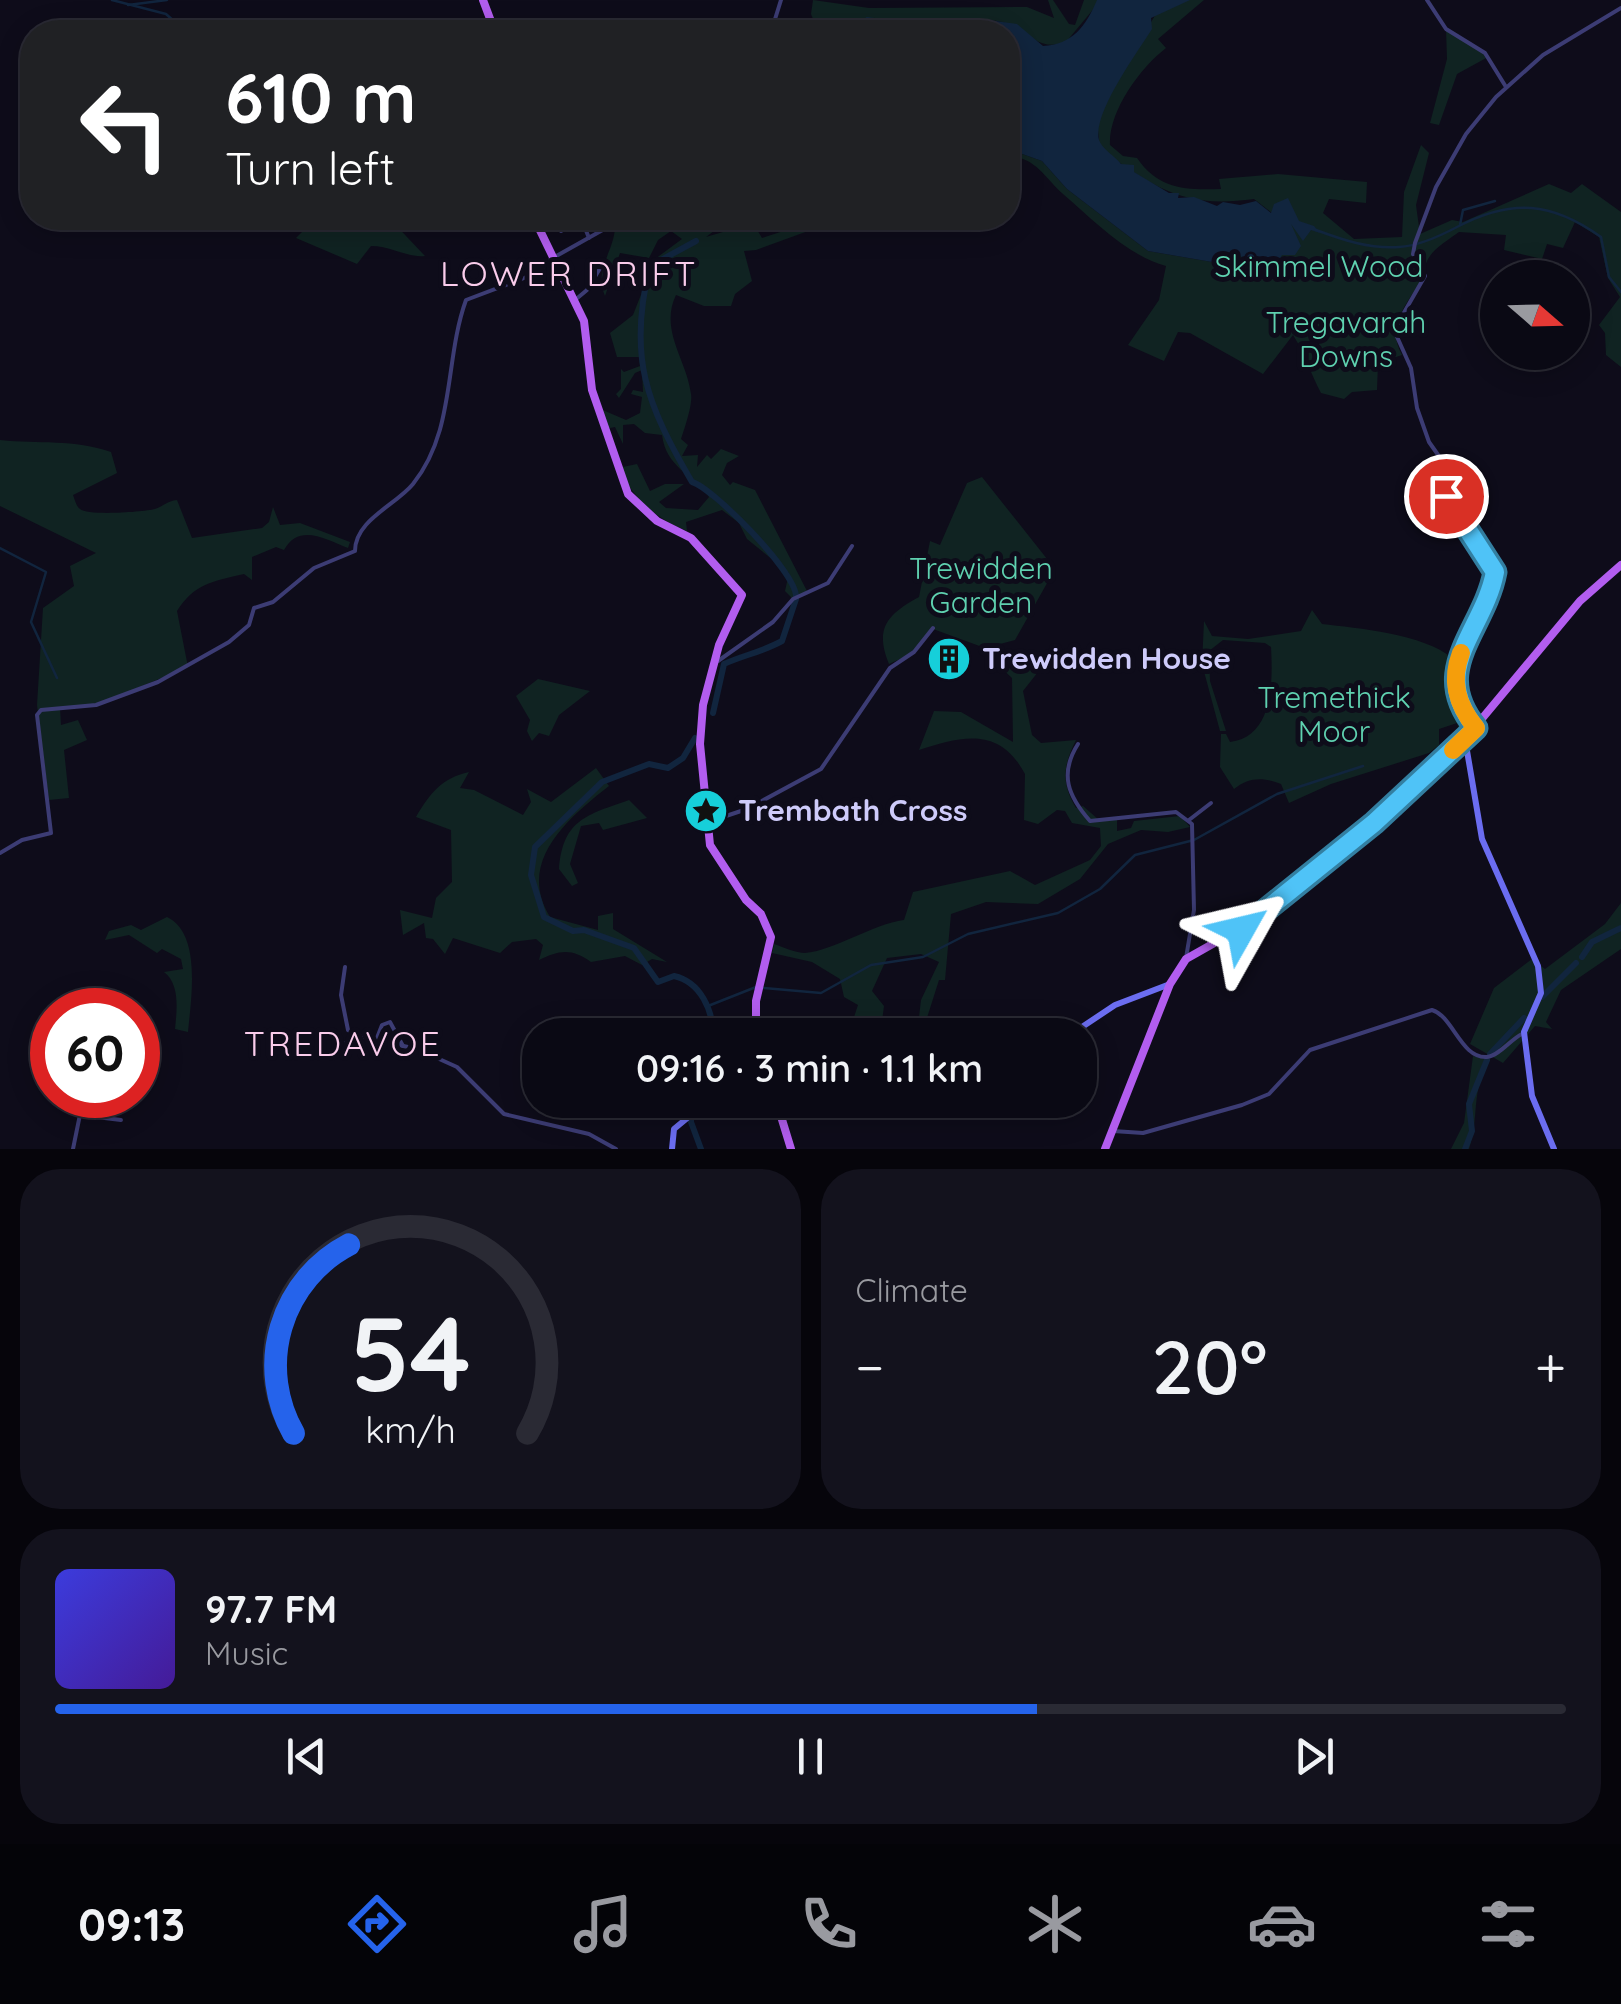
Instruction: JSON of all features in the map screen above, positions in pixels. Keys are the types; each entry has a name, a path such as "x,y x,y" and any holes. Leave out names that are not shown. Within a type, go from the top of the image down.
{"main road":[{"path":"539,230 575,300 587,338 592,390 628,494 657,521 691,538 742,595 714,664 700,737 714,855 768,925 771,948 759,988 757,1018"},
{"path":"1105,1149 1170,984 1186,959 1267,911 1465,739 1580,600 1621,565"},
{"path":"782,1118 792,1149"}],"street":[{"path":"1427,0 1446,29 1485,53 1506,87"},
{"path":"1476,728 1458,700 1456,670 1491,592 1495,572 1446,496 1440,459 1423,425 1411,368 1394,330 1396,320 1424,276 1414,252 1436,186 1466,134 1506,87 1544,55 1621,8"},
{"path":"586,230 589,238"},
{"path":"0,852 22,840 51,833 36,715 41,710 96,705 200,661 249,625 254,608 274,602 314,568 355,551 360,533 414,483 434,447 450,392 466,300 537,273 551,259 603,230"},
{"path":"575,300 588,290 602,265"},
{"path":"714,664 773,622 792,600 828,584 852,546"},
{"path":"708,822 746,809 821,769 890,668 910,655 933,628"},
{"path":"1112,1131 1143,1133 1242,1105 1277,1088 1310,1050 1432,1010 1442,1014 1469,1049 1484,1057 1492,1056 1524,1032 1541,993 1541,978 1482,839 1465,739"},
{"path":"1078,744 1069,758 1066,779 1069,791 1090,821 1098,824 1176,812 1189,820 1194,910 1186,959"},
{"path":"1189,820 1211,803"},
{"path":"345,967 341,995 349,1040"},
{"path":"1096,1018 1115,1006 1170,984"},
{"path":"377,1038 382,1025 390,1022 403,1046"},
{"path":"348,1030 403,1046 464,1072 504,1114 590,1134 616,1149"},
{"path":"1524,1032 1532,1096 1554,1149"},
{"path":"337,1048 358,1036"},
{"path":"72,1149 79,1118"},
{"path":"105,1118 121,1120"},
{"path":"672,1149 674,1130 688,1118"}],"green space":[{"path":"813,0 869,8 1027,7 1054,18 1048,0 1053,0 1069,24 1075,25 1084,0 1101,0 1066,42 1056,45 1040,42 1020,31 1020,20 813,20"},
{"path":"1164,0 1204,0 1158,39 1166,48 1136,79 1120,105 1111,132 1110,145 1123,156 1137,158 1164,182 1185,188 1221,189 1219,179 1278,174 1367,182 1366,203 1329,199 1323,213 1354,239 1402,237 1404,192 1421,145 1429,153 1416,205 1420,234 1452,220 1463,222 1549,184 1571,193 1582,184 1621,212 1621,367 1606,355 1605,333 1599,325 1620,297 1608,278 1599,237 1575,222 1563,248 1547,244 1542,259 1504,250 1506,235 1459,232 1440,245 1430,256 1425,276 1397,324 1397,344 1402,355 1378,363 1377,390 1352,392 1344,399 1321,393 1293,335 1263,374 1190,333 1178,332 1164,361 1128,345 1159,300 1166,266 1138,254 1112,236 1039,169 1020,158 1020,153 1042,161 1067,189 1148,251 1212,262 1272,213 1254,199 1189,198 1138,175 1100,149 1097,121"},
{"path":"1446,29 1488,57 1457,74 1439,125 1430,123 1447,59"},
{"path":"304,230 400,230 425,256 371,246 357,264 296,238"},
{"path":"715,230 706,237 730,230 757,230 762,238 786,230 811,230 744,251 752,281 735,294 731,306 704,306 676,295 671,320 691,394 681,439 688,445 682,456 698,455 697,467 707,455 711,459 721,449 739,456 727,463 722,475 730,485 733,482 755,490 807,591 793,599 785,591 789,573 747,539 739,523 722,510 686,522 687,531 646,506 618,468 637,464 650,491 665,484 684,484 659,502 666,508 698,510 709,497 674,463 662,435 645,433 634,424 623,425 623,444 615,427 605,429 598,408 626,420 640,413 642,397 631,394 633,390 643,392 642,370 635,373 619,398 616,394 621,389 621,369 624,372 640,366 639,357 617,357 610,333 633,315 655,259 682,239 671,231 658,240 649,258 620,253 605,296 603,267 615,231"},
{"path":"0,440 70,444 111,452 117,473 73,495 85,511 149,510 177,500 192,538 262,528 269,522 273,507 280,525 300,523 350,542 348,548 305,535 290,542 284,550 276,547 252,557 252,580 244,574 205,585 177,611 188,667 96,705 60,708 61,725 78,720 87,740 64,750 69,798 49,800 37,705 43,608 74,586 70,566 96,553 0,506"},
{"name":"Trewidden Garden","path":"982,477 1055,569 1015,640 985,648 933,629 909,655 889,664 883,641 887,623 919,597 930,541 940,545 967,483"},
{"name":"Tremethick Moor","path":"1312,610 1322,624 1408,638 1452,658 1454,705 1469,728 1461,739 1457,723 1439,729 1439,745 1429,753 1331,784 1289,803 1281,784 1274,782 1251,780 1234,789 1220,767 1221,734 1226,734 1230,742 1244,738 1262,719 1270,692 1271,647 1265,643 1223,640 1209,651 1210,681 1226,731 1220,731 1202,664 1204,621 1212,636 1248,639 1301,631"},
{"path":"999,654 1012,654 1038,672 1023,691 1032,735 1041,743 1076,740 1066,774 1076,808 1083,806 1099,820 1117,818 1117,831 1131,828 1134,821 1180,816 1190,827 1168,832 1141,830 1108,844 1080,879 1038,904 986,902 951,914 945,980 939,980 927,1018 919,1017 921,1000 939,962 921,954 887,958 872,991 884,1006 882,1018 854,1018 858,1005 844,997 840,979 812,962 772,953 774,944 801,953 816,951 904,920 913,892 1010,871 1035,885 1090,860 1101,846 1100,828 1072,823 1065,811 1057,810 1038,824 1024,820 1025,774 1015,758 991,741 964,739 919,750 934,711 961,712 1013,742 1012,678 996,663"},
{"path":"538,679 590,691 559,715 549,736 539,733 532,741 527,731 530,720 516,696"},
{"path":"596,768 609,786 578,812 551,843 539,878 541,897 550,917 598,930 598,916 613,913 613,929 667,962 652,959 642,965 625,956 591,962 565,952 539,960 543,945 536,939 512,942 500,953 453,938 445,954 433,939 426,938 424,923 403,935 400,910 432,918 436,898 452,882 451,830 416,817 438,788 469,772 460,788 474,790 523,815 531,802 527,789 551,802"},
{"path":"629,800 647,818 603,830 599,823 581,826 570,864 578,883 572,886 559,869 561,852 572,829 589,815"},
{"path":"1621,903 1621,949 1561,990 1546,1022 1552,1029 1535,1026 1503,1063 1470,1044 1494,988 1532,959 1545,969 1605,924"},
{"path":"167,917 178,925 190,952 188,1032 175,1029 175,990 164,972 183,969 181,959 162,949 157,953 129,935 105,940 109,931 131,925 141,930"},
{"path":"1473,1056 1490,1060 1477,1093 1472,1137 1469,1149 1451,1149 1464,1123"}],"water":[{"path":"1097,0 1190,0 1151,18 1152,29 1102,115 1099,140 1121,164 1134,165 1134,172 1169,193 1179,193 1178,198 1194,197 1217,206 1223,202 1240,205 1256,201 1271,213 1274,204 1288,198 1299,221 1314,226 1320,233 1311,230 1303,241 1291,224 1301,246 1295,255 1282,255 1276,265 1268,262 1263,269 1252,266 1236,252 1212,262 1148,251 1067,189 1042,161 1020,153 1020,27 1043,46 1053,45 1070,38 1088,18"}],"waterway":[{"path":"112,0 166,14 173,20"},
{"path":"128,5 167,0"},
{"path":"1460,225 1463,210 1495,201"},
{"path":"1316,230 1367,245 1399,247 1429,240 1496,211 1548,211 1601,237 1609,277 1621,292"},
{"path":"696,241 650,266 643,298 641,354 653,404 692,482 717,499 751,532 782,568 796,596"},
{"path":"0,548 46,572 31,622 57,678"},
{"path":"713,713 724,664 782,641 796,599"},
{"path":"695,738 683,758 668,768 649,764 602,782 535,847 531,875 544,917 573,931 584,930 634,948 658,982 674,976 691,984 704,999 711,1018"},
{"path":"764,988 821,993 871,965 923,957 968,934 1058,913 1100,889 1135,855 1194,840 1277,794 1363,766"},
{"path":"1582,957 1592,942 1621,928"},
{"path":"1542,997 1576,963"},
{"path":"708,1006 756,987"},
{"path":"1490,1054 1524,1018"},
{"path":"1465,1149 1472,1131 1469,1104 1487,1060"},
{"path":"691,1118 701,1149"}],"slow traffic":[{"path":"1453,750 1476,728 1458,700 1456,670 1461,653"}],"place":[{"name":"Trewidden House","path":"949,659"},
{"name":"Trembath Cross","path":"706,811"}],"district":[{"name":"LOWER DRIFT","path":"569,274"},
{"name":"TREDAVOE","path":"343,1044"}],"route":[{"path":"1241,930 1374,823 1476,728 1461,710 1456,670 1458,658 1491,592 1495,572 1446,496"}],"park label":[{"name":"Skimmel Wood","path":"1319,267"},
{"name":"Tregavarah Downs","path":"1346,340"}]}
